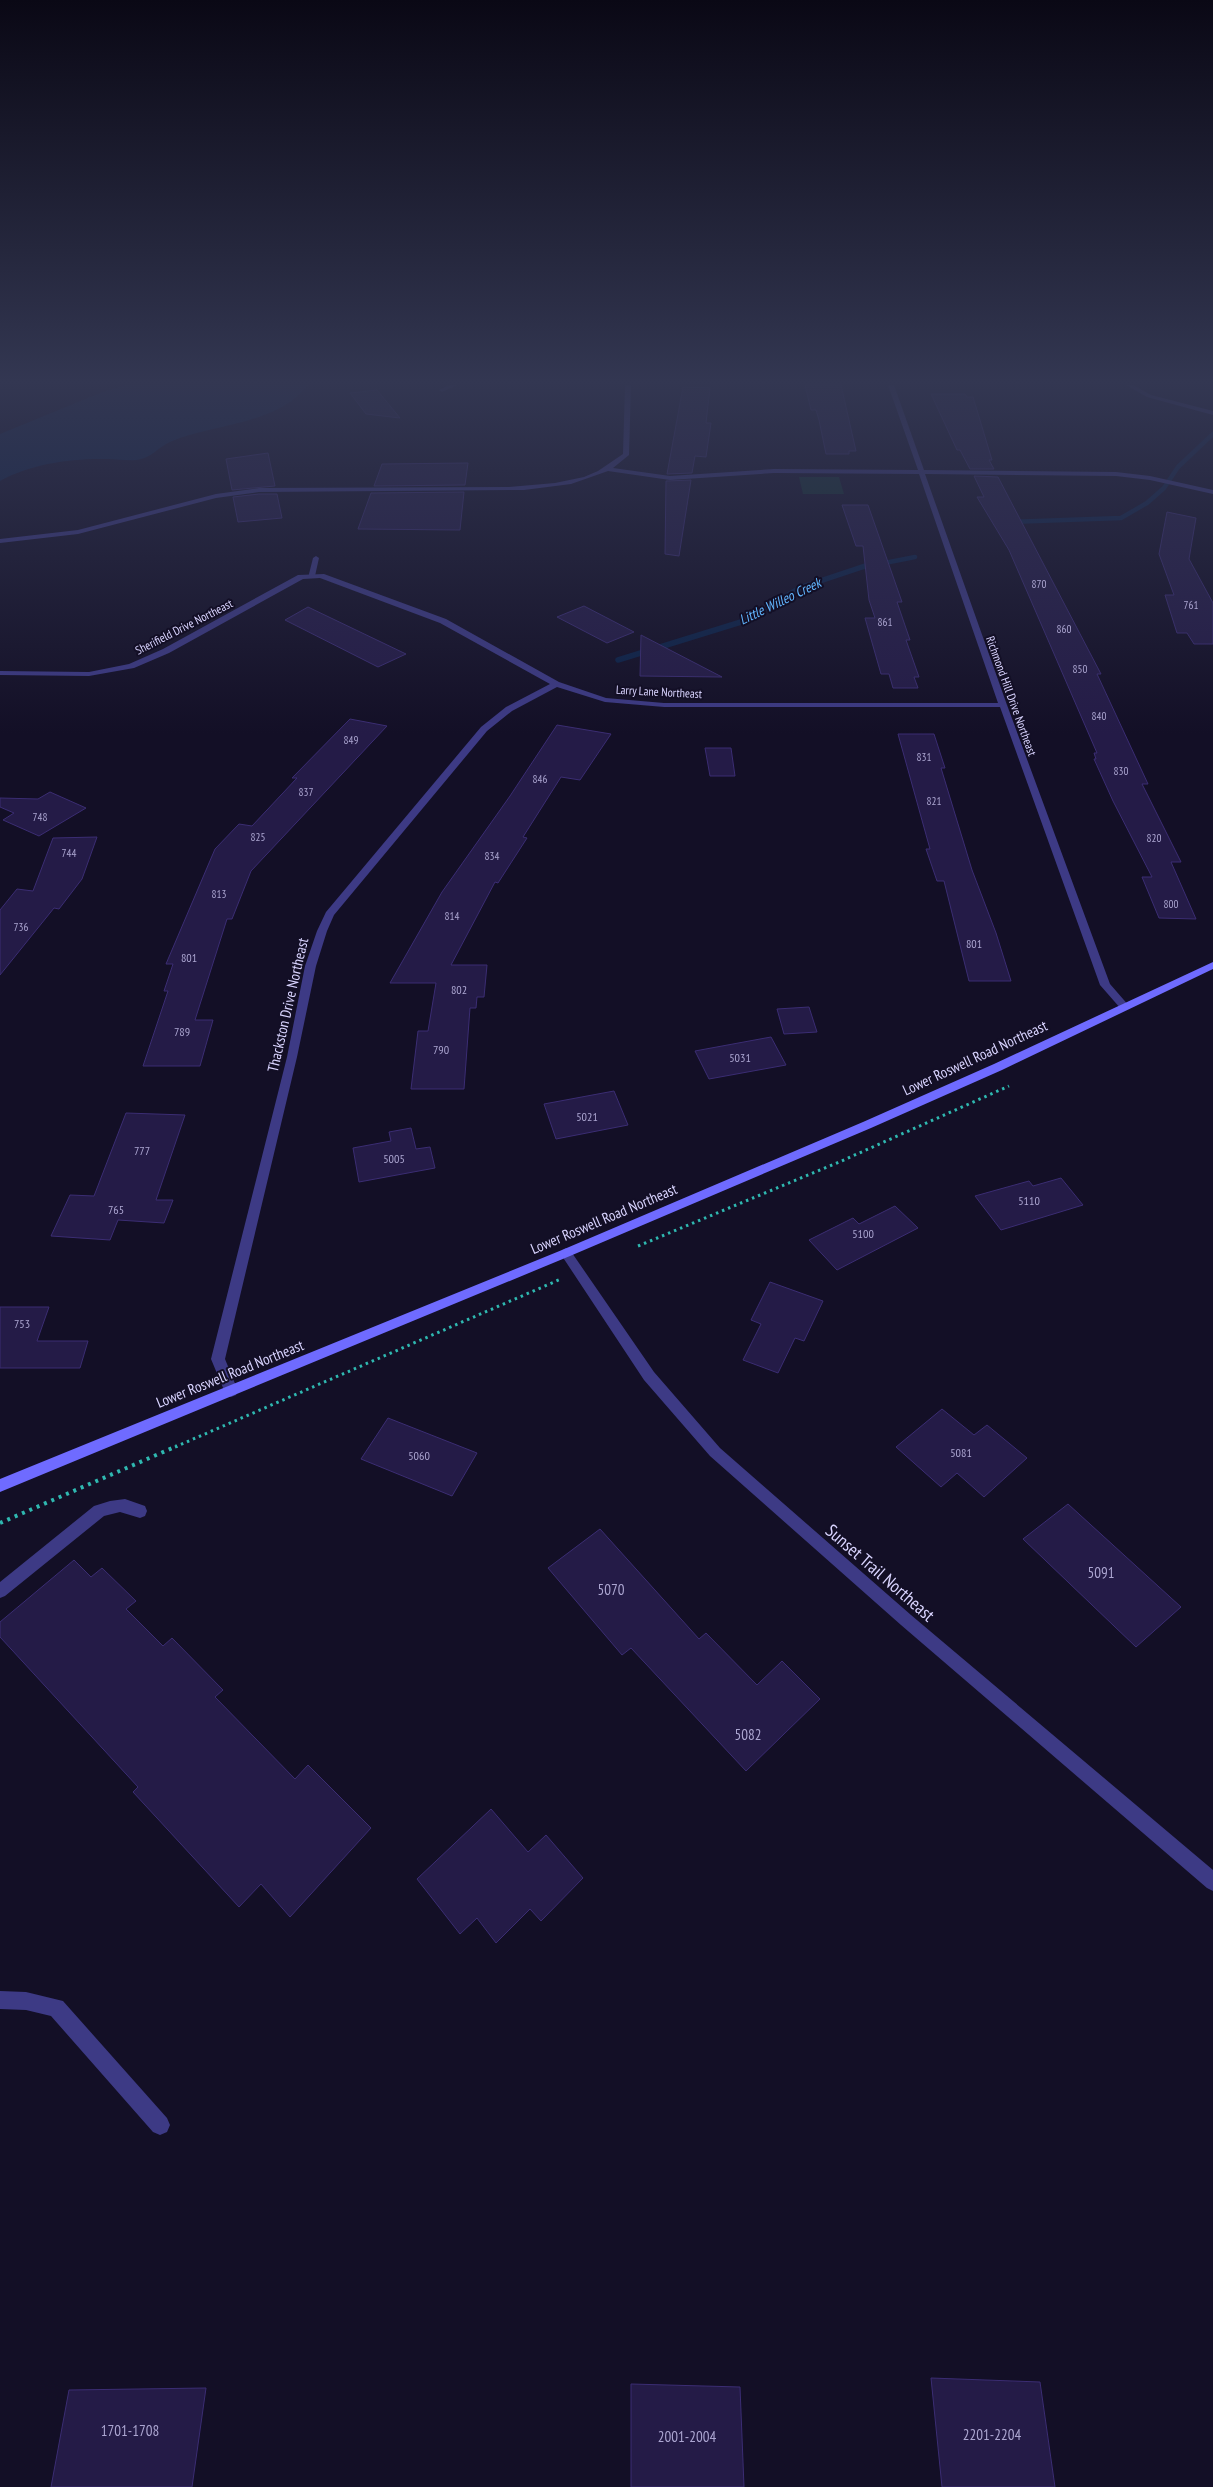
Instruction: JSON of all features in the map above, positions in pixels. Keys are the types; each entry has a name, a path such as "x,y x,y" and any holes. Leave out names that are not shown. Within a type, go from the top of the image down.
{"street":[{"path":"0,542 78,532 193,501"},
{"name":"Richmond Hill Drive Northeast","path":"930,501 1105,985 1124,1006"},
{"path":"311,576 316,558"},
{"name":"Larry Lane Northeast","path":"311,576 329,578 443,621 556,684 605,700 641,705 1003,705"},
{"name":"Sherifield Drive Northeast","path":"0,673 89,674 131,666 166,651 295,580 311,576"},
{"name":"Thackston Drive Northeast","path":"230,1391 218,1358 293,1055 311,959 329,914 484,728 516,704 556,684"},
{"name":"Lower Roswell Road Northeast","path":"0,1486 566,1253 867,1125 998,1067 1213,965"},
{"name":"Sunset Trail Northeast","path":"566,1253 649,1376 716,1452 906,1620 1213,1882"},
{"path":"0,1591 99,1511 114,1505 128,1505 140,1511"},
{"path":"0,2000 26,2001 56,2008 160,2124"}],"building":[{"path":"234,501 278,501 282,518 238,522"},
{"path":"368,501 463,501 460,530 358,529"},
{"path":"666,501 688,501 679,556 665,554"},
{"path":"979,501 1011,501 1101,674 1097,674 1148,784 1142,784 1181,862 1171,862 1196,919 1159,918 1142,877 1152,877 1094,759 1096,759 1094,753 1097,753 1009,550"},
{"path":"842,505 868,505 902,602 897,602 910,640 906,640 919,677 914,677 918,688 893,688 889,674 881,674 865,618 875,618 869,600 863,546 856,546"},
{"path":"1167,512 1196,518 1189,559 1213,603 1213,644 1194,644 1187,633 1177,633 1165,595 1174,595 1159,554"},
{"path":"584,606 634,632 607,643 557,617"},
{"path":"308,607 406,654 378,667 285,620"},
{"path":"641,635 722,677 640,676"},
{"path":"350,719 387,726 251,871 232,919 227,919 195,1020 213,1020 200,1066 143,1066 168,991 164,991 173,964 166,964 215,849 239,824 252,826 297,778 292,778"},
{"path":"557,725 611,734 580,780 561,777 523,837 527,838 498,883 495,882 451,965 487,965 484,997 477,997 476,1008 470,1008 464,1089 411,1089 418,1031 428,1031 436,983 390,983 442,892 510,796"},
{"path":"898,734 934,734 945,768 941,768 972,870 996,933 1011,981 969,981 944,881 937,881 926,849 930,849"},
{"path":"705,748 731,748 735,776 710,776"},
{"path":"50,792 86,808 39,836 3,820 14,813 0,807 0,798 38,799"},
{"path":"97,837 82,879 59,909 54,908 0,975 0,910 17,889 33,891 53,838"},
{"path":"809,1007 817,1032 784,1034 777,1009"},
{"path":"771,1037 786,1065 709,1079 695,1051"},
{"path":"614,1091 628,1125 556,1139 544,1104"},
{"path":"126,1113 185,1115 156,1200 173,1200 164,1223 118,1220 110,1240 51,1236 70,1195 94,1196"},
{"path":"411,1128 416,1149 430,1147 435,1168 359,1182 353,1148 391,1141 389,1132"},
{"path":"1061,1178 1083,1205 1001,1230 975,1196 1029,1181 1033,1186"},
{"path":"895,1206 918,1228 837,1270 809,1240 853,1218 859,1224"},
{"path":"770,1282 823,1301 804,1341 795,1338 778,1373 743,1360 761,1324 751,1320"},
{"path":"0,1307 49,1307 37,1341 88,1341 80,1368 0,1368"},
{"path":"942,1409 974,1435 987,1425 1027,1458 984,1497 957,1473 941,1487 896,1447"},
{"path":"388,1418 477,1453 452,1496 361,1459"},
{"path":"1068,1504 1181,1607 1136,1647 1023,1539"},
{"path":"600,1529 699,1639 706,1633 757,1685 782,1661 820,1699 746,1771 631,1648 622,1655 548,1568"},
{"path":"74,1560 91,1577 102,1568 136,1601 126,1609 163,1646 172,1638 223,1690 215,1697 295,1779 308,1765 371,1828 290,1917 261,1884 239,1907 133,1792 138,1787 0,1637 0,1622"},
{"path":"491,1809 528,1852 546,1835 583,1878 541,1921 530,1909 496,1943 477,1918 460,1934 417,1879"},
{"path":"931,2378 1040,2382 1055,2487 942,2487"},
{"path":"631,2384 740,2387 744,2487 631,2487"},
{"path":"206,2388 192,2487 51,2487 69,2390"}],"waterway":[{"name":"Little Willeo Creek","path":"1009,522 1121,518 1149,501"},
{"name":"Little Willeo Creek","path":"864,567 915,557"},
{"name":"Little Willeo Creek","path":"618,660 741,622 802,587 868,565"}]}
